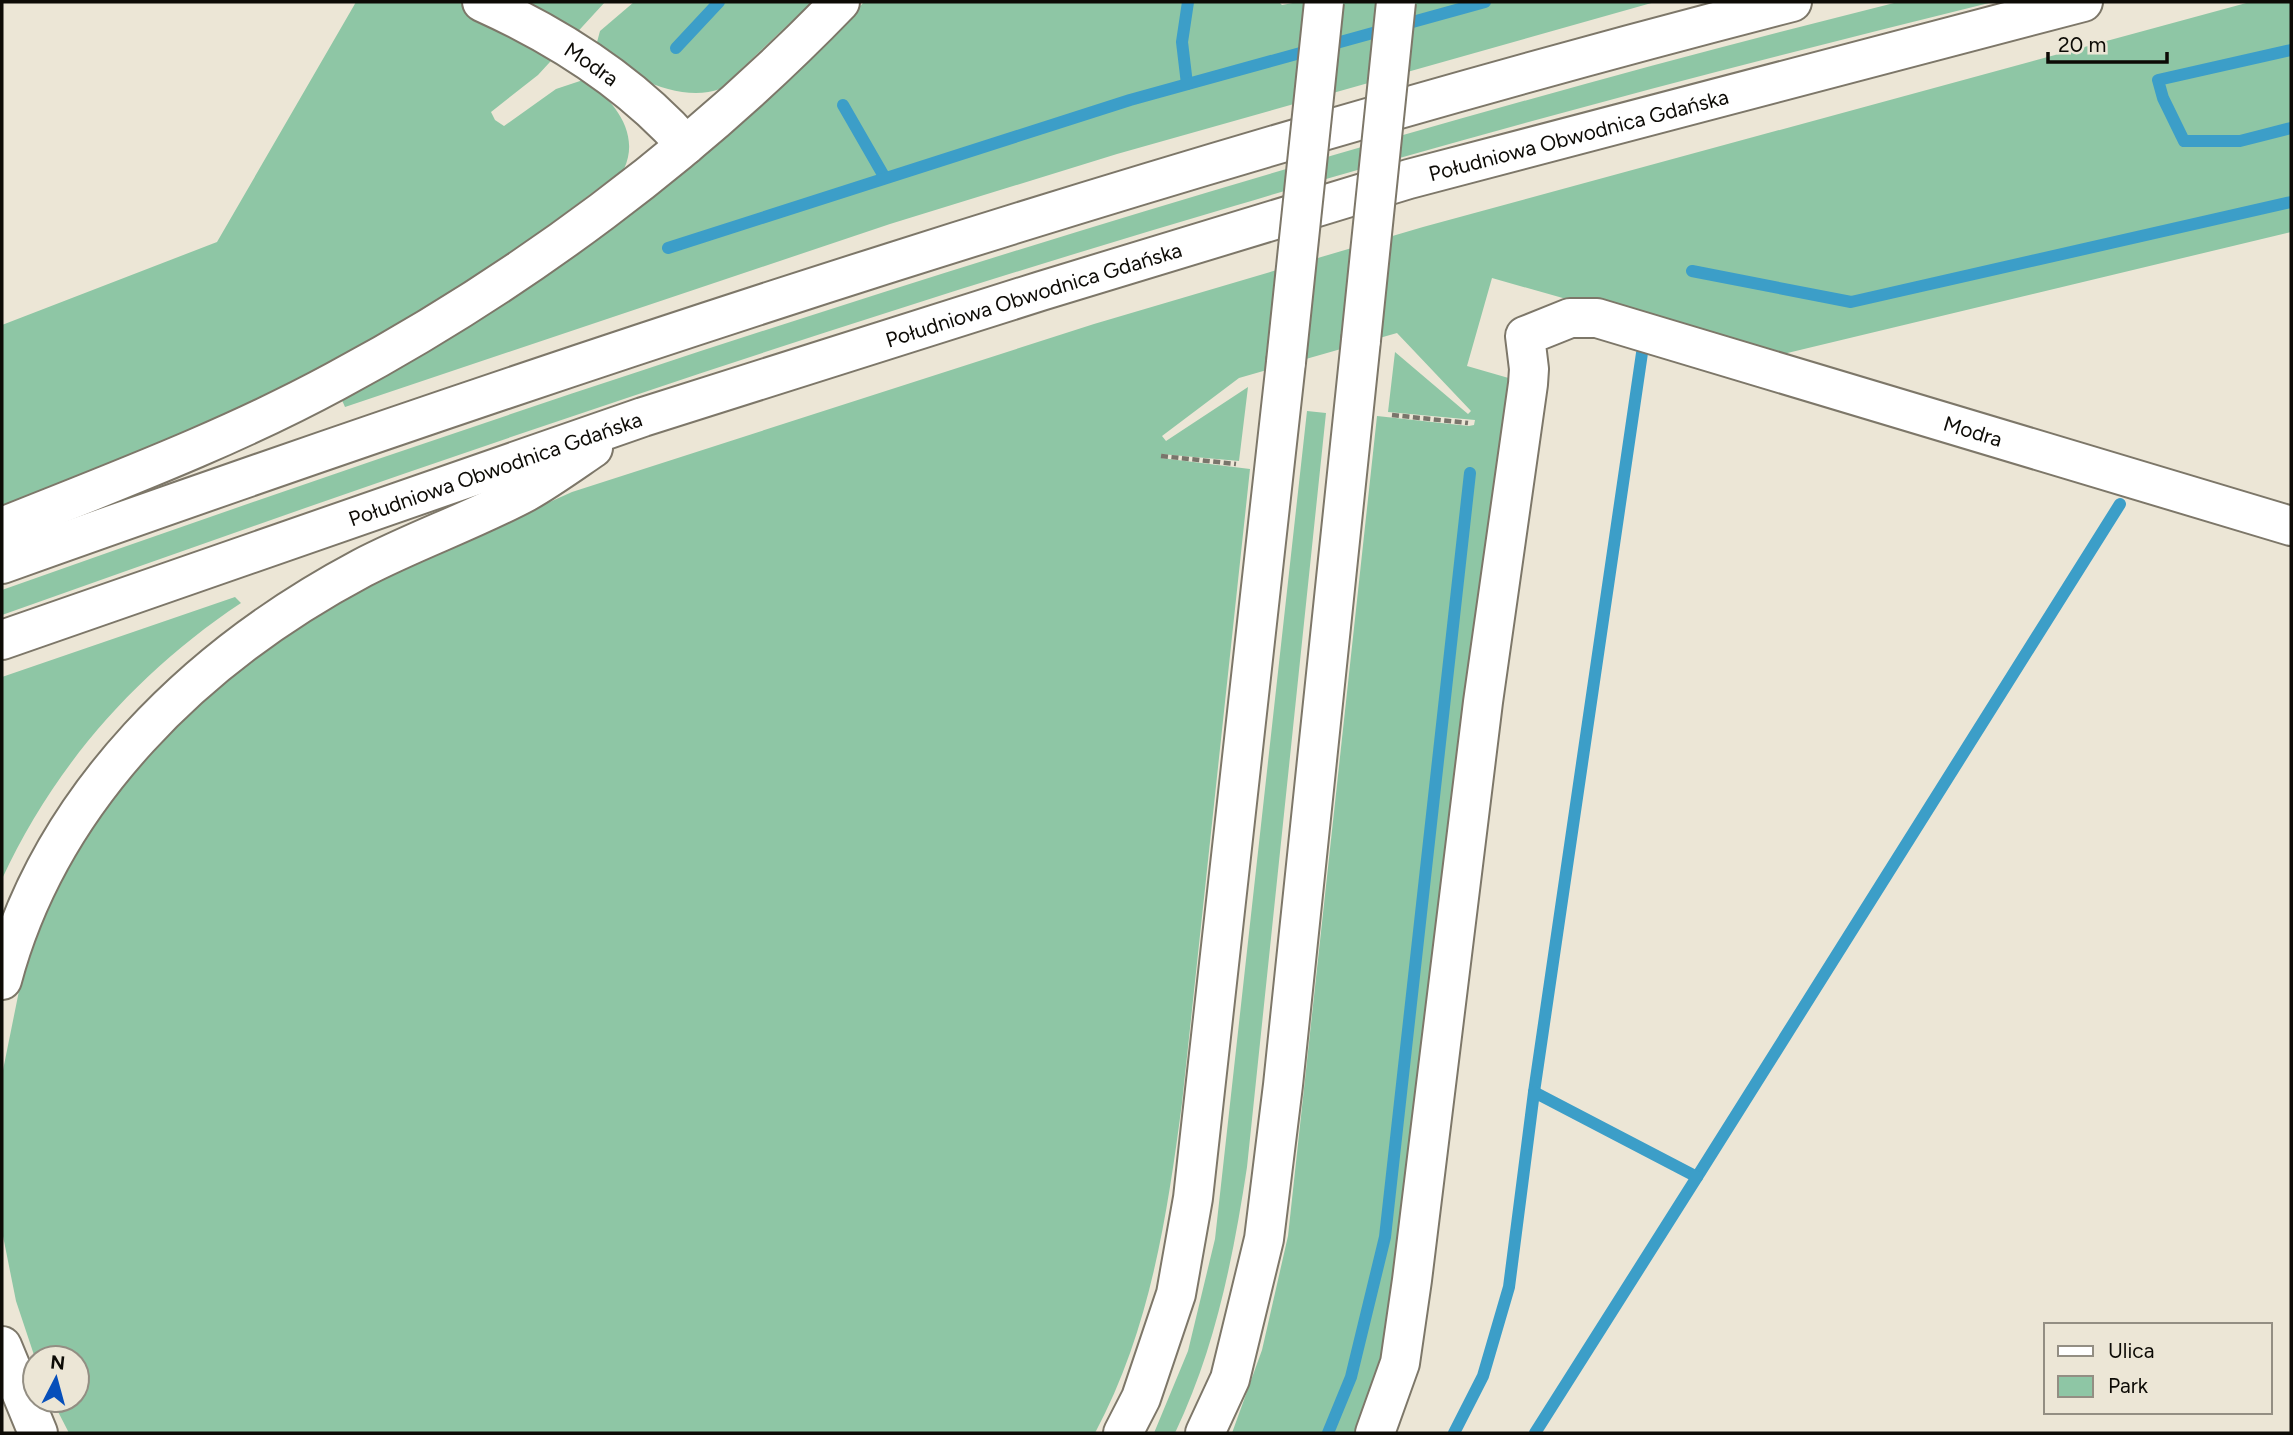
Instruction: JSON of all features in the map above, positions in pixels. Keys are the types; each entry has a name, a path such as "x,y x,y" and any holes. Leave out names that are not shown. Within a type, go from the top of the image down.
{"main road":[{"name":"Modra","path":"482,2 539,30 573,52 644,102 686,145"},
{"path":"2,527 191,448 335,382 477,298 601,212 686,145 840,2"},
{"path":"1123,1433 1141,1398 1176,1294 1193,1198 1324,2"},
{"path":"1205,1433 1230,1379 1264,1239 1283,1085 1396,2"},
{"path":"2,564 310,456 866,270 1277,143 1793,2"},
{"name":"Południowa Obwodnica Gdańska","path":"2,640 643,417 1409,179 2083,2"},
{"name":"Modra","path":"1375,1433 1400,1363 1412,1280 1483,702 1529,377 1525,336 1547,324 1570,318 1597,318 2291,526"},
{"path":"2,980 24,910 56,848 96,787 162,713 222,661 290,610 361,568 526,492 643,417"},
{"path":"2,1346 38,1433"}],"path":[{"path":"1388,415 1468,423"},
{"path":"1161,456 1238,465"}],"green space":[{"path":"356,2 605,2 538,75 491,112 495,120 504,126 556,89 583,80 604,96 621,118 629,142 624,169 529,240 432,304 331,363 172,440 2,511 2,325 217,242"},
{"path":"634,2 812,2 720,89 688,93 670,90 637,76 607,57 596,46 600,31"},
{"path":"864,2 1279,2 1282,5 1298,2 1655,2 1117,154 890,224 345,407 341,398 812,56"},
{"path":"1898,2 1993,2 1517,125 1328,178 1079,253 615,402 2,615 2,590 707,349 1180,201 1418,131 1658,64"},
{"path":"2250,2 2291,2 2291,232 1771,357 1492,278 1467,366 1512,379 1403,1275 1363,1433 1232,1433 1262,1350 1288,1236 1377,416 1469,426 1474,425 1475,420 1388,412 1395,352 1468,414 1471,411 1397,333 1239,378 1162,436 1166,441 1248,387 1239,461 1161,454 1161,458 1250,469 1182,1103 1170,1188 1143,1313 1114,1394 1095,1433 69,1433 59,1414 91,1414 91,1344 30,1344 16,1301 2,1231 2,1075 20,986 45,914 79,846 114,789 224,676 347,593 572,492 1094,324 1423,227"},
{"path":"1307,411 1326,413 1247,1167 1229,1269 1201,1369 1175,1433 1154,1433 1188,1351 1215,1239"},
{"path":"235,597 241,603 167,659 102,724 47,798 2,879 2,677"}],"waterway":[{"path":"676,48 719,2"},
{"path":"1187,84 1182,42 1188,2"},
{"path":"668,248 1130,100 1485,2"},
{"path":"2291,50 2158,80 2163,98 2184,141 2240,141 2291,128"},
{"path":"843,105 885,178"},
{"path":"1692,271 1851,302 2291,202"},
{"path":"1534,1092 1642,353"},
{"path":"1328,1433 1351,1377 1385,1237 1470,473"},
{"path":"1697,1177 2120,504"},
{"path":"1454,1433 1483,1376 1509,1287 1534,1092 1697,1177 1535,1433"}]}
